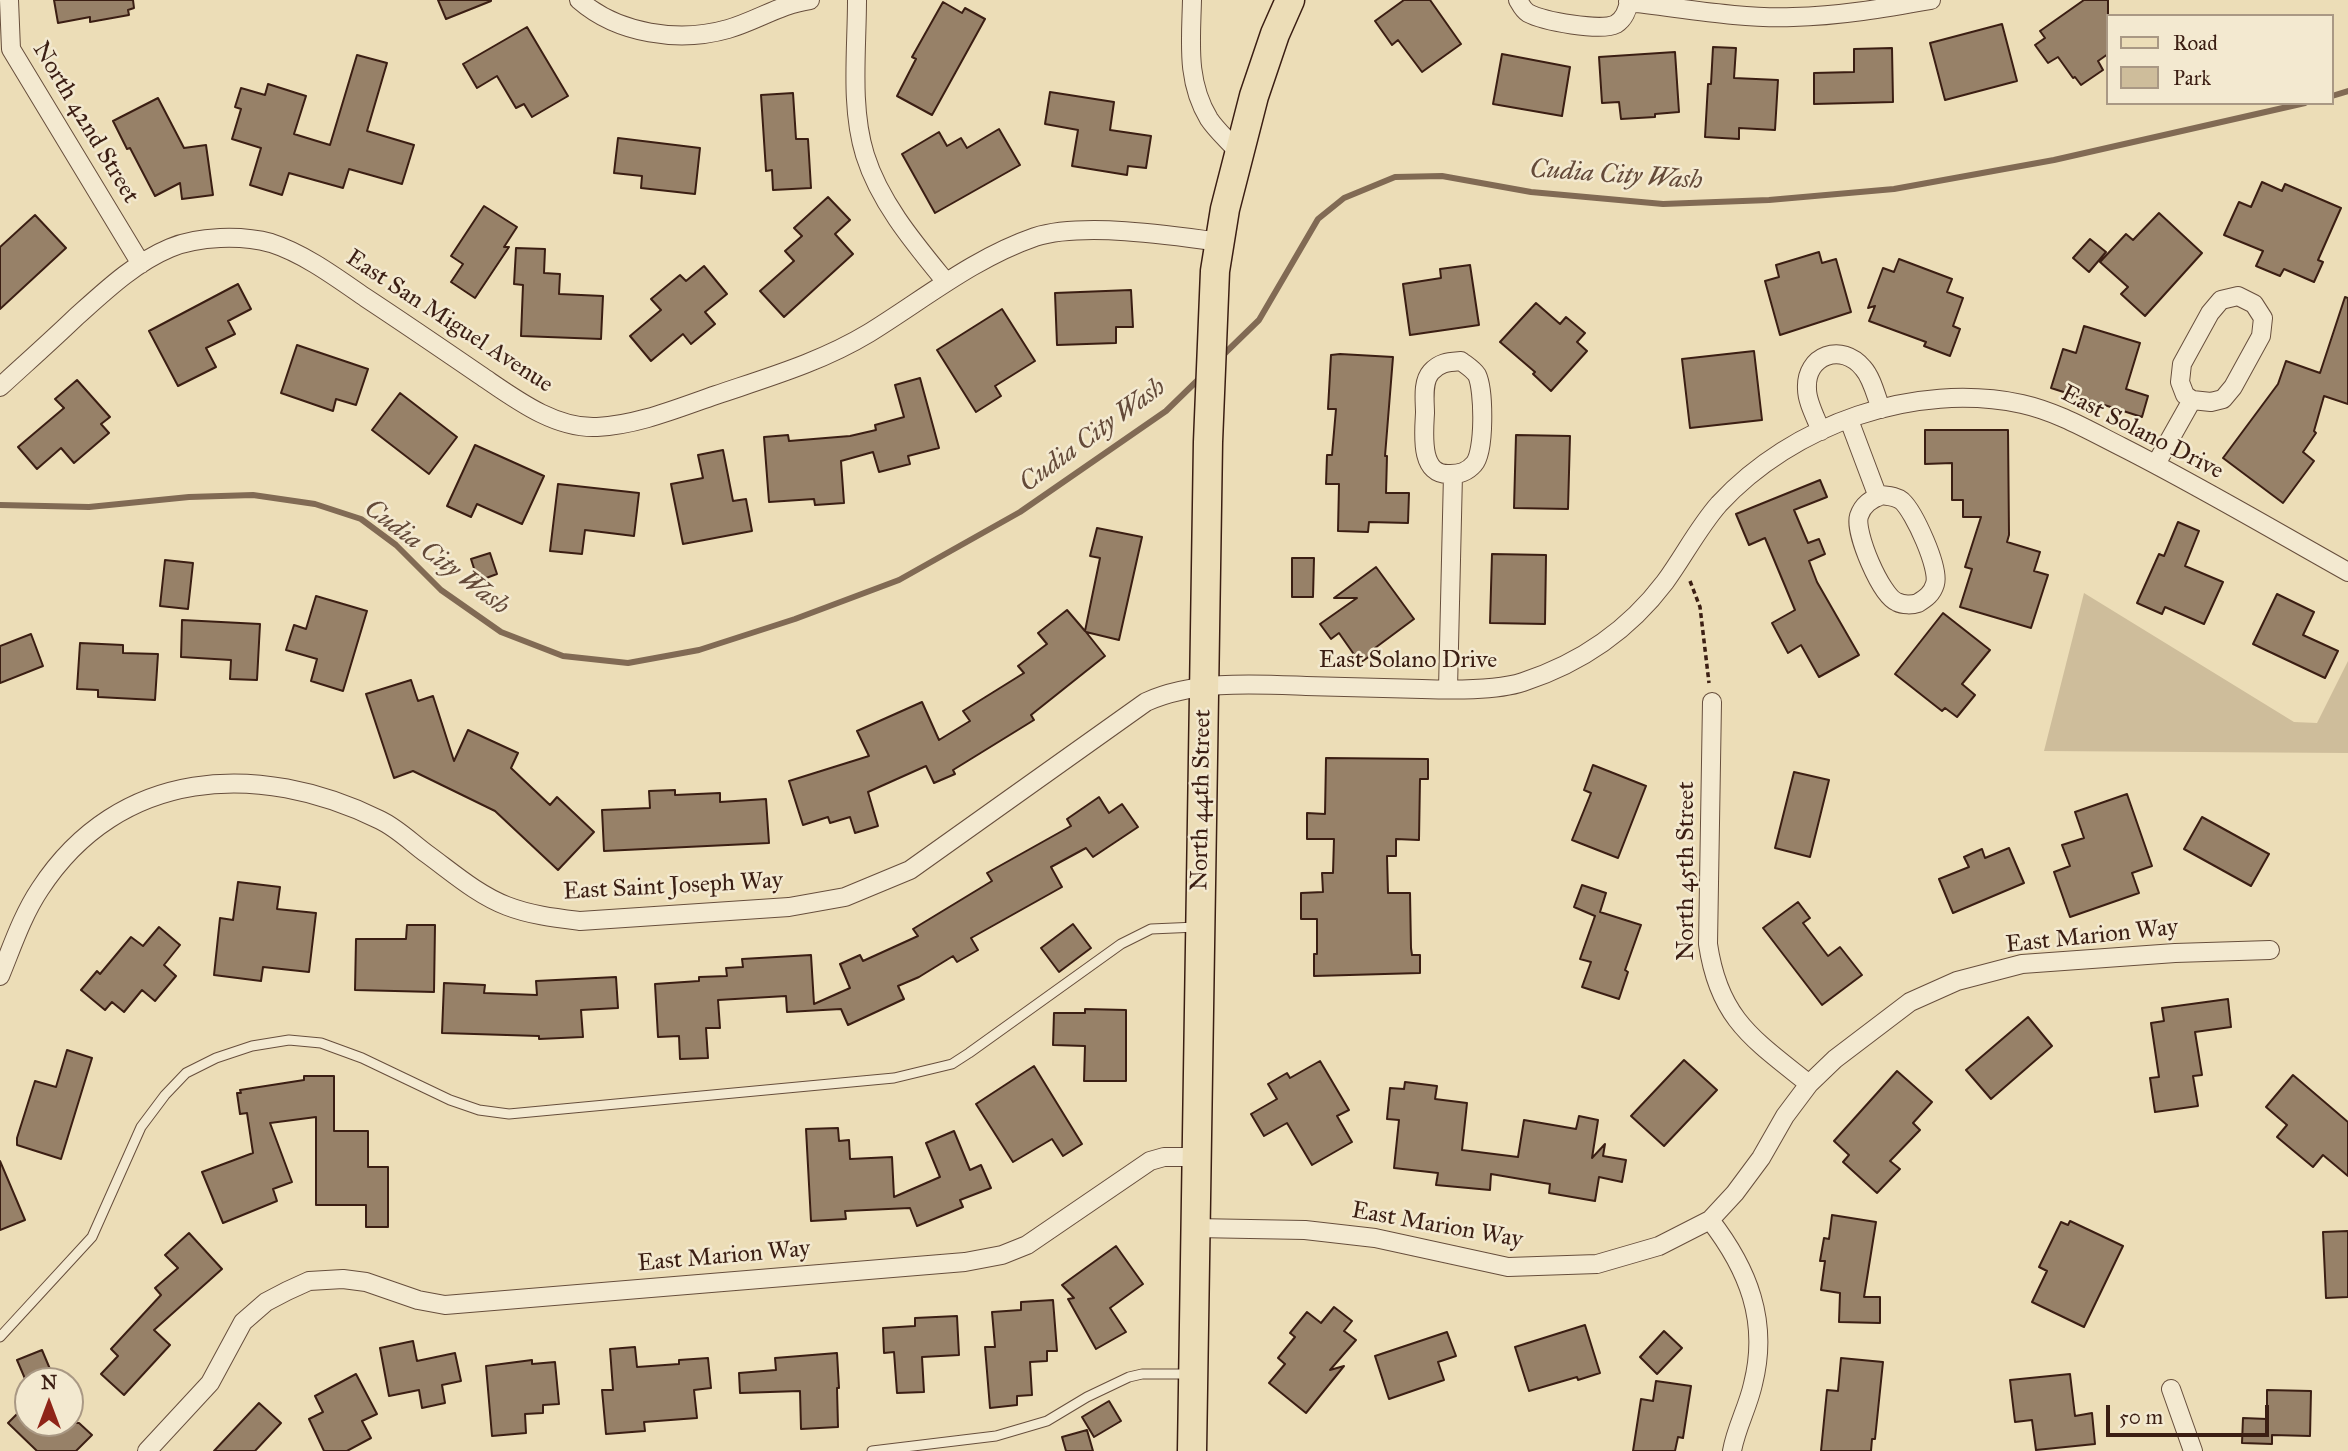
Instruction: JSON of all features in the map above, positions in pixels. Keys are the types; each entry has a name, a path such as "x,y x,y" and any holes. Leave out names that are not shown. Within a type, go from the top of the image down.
{"main road":[{"name":"North 44th Street","path":"1192,1451 1208,442 1215,271 1238,152 1275,34 1290,0"}],"street":[{"name":"North 42nd Street","path":"9,0 12,49 141,264"},
{"path":"579,0 615,23 653,33 692,34 726,29 794,2 810,0"},
{"path":"857,0 857,109 865,156 886,199 918,247 946,282"},
{"path":"1192,0 1191,61 1194,84 1210,121 1238,152"},
{"path":"1518,0 1525,11 1541,18 1599,28 1616,24 1627,11 1628,1 1791,18 1826,16 1926,0"},
{"name":"East San Miguel Avenue","path":"0,387 108,288 141,264 171,247 210,239 239,237 273,244 322,268 529,408 572,425 596,427 666,412 782,374 826,356 867,334 978,261 1038,236 1073,231 1174,236 1220,242"},
{"path":"2238,296 2255,304 2263,318 2261,336 2233,387 2223,399 2211,402 2192,400 2185,395 2180,382 2182,364 2210,313 2221,300 2238,296"},
{"path":"1821,431 1806,391 1810,369 1825,357 1839,353 1850,356 1864,369 1881,409"},
{"path":"1461,361 1475,371 1481,387 1480,446 1476,463 1462,474 1453,474 1444,474 1430,465 1424,449 1425,390 1429,373 1443,363 1461,361"},
{"name":"East Solano Drive","path":"1204,687 1259,684 1448,690 1519,684 1561,667 1601,644 1637,616 1667,579 1719,505 1751,474 1789,446 1881,409 1940,399 1981,399 2023,404 2060,416 2156,464 2348,572"},
{"path":"2156,464 2192,400"},
{"path":"1849,420 1878,496"},
{"path":"1448,690 1453,474"},
{"path":"1878,496 1899,498 1911,510 1934,564 1936,581 1928,597 1913,605 1896,602 1883,590 1860,536 1858,519 1866,503 1878,496"},
{"name":"East Saint Joseph Way","path":"0,976 22,921 40,888 68,855 100,825 132,806 189,787 247,782 299,789 340,803 383,821 481,893 508,906 545,917 580,921 789,907 845,897 910,870 1146,702 1163,694 1204,687"},
{"name":"North 45th Street","path":"1712,702 1708,944 1712,971 1733,1016 1762,1046 1809,1084"},
{"name":"East Marion Way","path":"1195,1228 1305,1230 1375,1238 1508,1267 1597,1264 1659,1246 1710,1220 1735,1193 1761,1158 1785,1116 1809,1084 1835,1059 1910,1002 1957,981 2022,964 2175,953 2270,950"},
{"name":"East Marion Way","path":"147,1451 210,1383 243,1322 266,1303 309,1281 343,1279 366,1282 418,1300 445,1305 965,1262 1002,1255 1027,1245 1150,1161 1164,1157 1196,1157"},
{"path":"1710,1220 1728,1243 1750,1286 1758,1322 1758,1357 1753,1385 1732,1451"},
{"path":"2171,1389 2193,1451"}],"lane":[{"path":"0,1337 92,1237 141,1127 165,1096 186,1073 216,1058 252,1046 289,1040 321,1043 362,1058 450,1100 479,1110 509,1114 894,1079 952,1064 1121,944 1151,929 1199,927"},
{"path":"872,1451 996,1436 1047,1421 1087,1397 1129,1377 1142,1374 1193,1374"}],"path":[{"path":"1684,552 1692,589 1700,607 1712,702"}],"green space":[{"path":"2084,593 2294,722 2317,723 2348,661 2348,753 2044,751"}],"building":[{"path":"54,0 133,0 134,8 128,10 129,15 90,22 90,17 58,23"},
{"path":"438,0 491,0 491,1 446,19"},
{"path":"1404,0 1430,0 1461,44 1422,72 1398,40 1392,45 1375,21"},
{"path":"2084,0 2108,0 2106,55 2098,61 2103,70 2081,85 2058,57 2048,63 2035,45 2045,38 2040,31"},
{"path":"943,2 962,13 965,8 985,19 932,115 897,96 916,59 912,57"},
{"path":"2002,24 2017,81 1945,100 1930,43"},
{"path":"527,27 568,96 532,117 524,104 516,108 497,76 477,88 463,64"},
{"path":"1713,47 1736,48 1734,78 1778,80 1775,130 1739,128 1739,139 1705,137"},
{"path":"1892,48 1893,102 1814,104 1814,73 1854,72 1854,49"},
{"path":"1675,52 1679,112 1621,119 1619,102 1602,103 1599,57"},
{"path":"1502,54 1570,67 1562,116 1493,104"},
{"path":"357,55 387,63 367,131 414,145 402,184 349,169 343,188 289,173 282,195 250,185 261,148 232,139 241,109 235,107 241,88 265,95 268,84 306,96 294,134 330,145"},
{"path":"1050,92 1114,102 1110,130 1151,136 1146,168 1128,166 1127,175 1072,166 1078,130 1045,124"},
{"path":"793,93 796,139 808,139 811,188 773,190 772,170 766,171 761,95"},
{"path":"158,98 184,148 206,145 213,195 182,199 180,183 155,196 130,148 127,149 113,121"},
{"path":"999,129 1020,165 935,213 902,154 939,132 947,146 961,138 967,148"},
{"path":"618,138 700,148 695,194 641,188 642,176 614,173"},
{"path":"2262,182 2282,191 2285,184 2341,208 2318,260 2323,262 2314,282 2284,269 2280,276 2256,266 2263,251 2224,235 2239,202 2251,207"},
{"path":"828,197 850,220 835,234 853,254 784,317 760,291 794,261 785,251 802,236 794,228"},
{"path":"484,206 517,227 504,247 509,247 475,298 451,282 463,264 451,256"},
{"path":"2159,213 2202,253 2145,316 2121,294 2128,287 2100,262 2126,234 2133,240"},
{"path":"35,215 66,248 0,309 0,247"},
{"path":"2090,239 2106,252 2089,272 2073,258"},
{"path":"516,248 545,249 544,273 560,274 559,294 603,296 601,339 521,336 523,285 514,284"},
{"path":"1819,252 1822,263 1836,259 1851,312 1780,335 1765,281 1779,277 1776,265"},
{"path":"1899,259 1952,279 1947,292 1963,298 1953,326 1960,329 1950,356 1924,346 1926,342 1869,321 1875,306 1868,308 1883,268 1894,272"},
{"path":"1470,265 1479,325 1410,335 1403,284 1441,278 1440,269"},
{"path":"704,266 727,294 705,312 715,324 691,344 683,334 651,361 630,336 661,310 651,299 680,275 686,281"},
{"path":"238,284 251,309 228,321 235,334 206,348 216,367 178,386 149,331"},
{"path":"1131,290 1133,327 1116,327 1116,343 1057,345 1055,293"},
{"path":"2345,297 2348,298 2348,404 2324,396 2314,431 2316,433 2303,452 2314,461 2283,503 2223,458 2278,384 2286,361 2320,373"},
{"path":"1536,303 1560,324 1566,317 1585,333 1577,342 1587,351 1551,391 1533,374 1535,372 1500,342"},
{"path":"1002,309 1035,361 995,386 1001,396 976,412 937,350"},
{"path":"2084,326 2140,343 2126,389 2148,396 2142,417 2051,388 2063,349 2076,353"},
{"path":"297,345 368,369 356,405 336,399 333,411 281,393"},
{"path":"1754,351 1762,420 1690,428 1682,359"},
{"path":"1331,355 1393,357 1385,456 1386,493 1409,493 1408,523 1369,522 1368,532 1338,531 1339,484 1326,484 1327,455 1332,455 1336,409 1328,409"},
{"path":"920,378 939,448 908,456 910,464 879,472 873,452 841,461 844,503 815,505 814,499 769,502 764,437 788,435 789,441 850,436 876,430 875,425 904,417 895,385"},
{"path":"77,380 110,417 101,424 109,433 74,463 61,448 37,469 18,447 64,408 55,399"},
{"path":"400,393 457,437 429,474 372,430"},
{"path":"1925,430 2008,430 2007,542 2040,552 2034,571 2048,575 2031,628 1960,607 1972,569 1965,567 1981,517 1963,517 1963,500 1952,500 1952,463 1925,464"},
{"path":"1516,435 1570,436 1568,509 1514,508"},
{"path":"475,445 544,476 522,524 477,504 471,517 447,506"},
{"path":"723,450 733,501 746,499 752,531 683,544 671,484 703,478 698,455"},
{"path":"1820,480 1827,497 1794,510 1808,543 1819,539 1825,554 1809,561 1817,582 1859,655 1819,677 1801,645 1788,653 1772,623 1795,610 1765,538 1749,545 1736,514"},
{"path":"558,484 639,493 634,536 585,530 582,554 550,551"},
{"path":"2178,522 2199,531 2185,566 2223,582 2204,624 2165,607 2162,614 2137,603 2159,554 2164,556"},
{"path":"1097,528 1142,537 1119,640 1086,632 1105,656 1031,715 1034,720 953,770 955,774 934,783 926,766 868,792 878,826 855,833 850,817 830,823 828,817 803,825 789,781 869,756 857,731 922,702 939,740 970,721 963,711 1024,673 1018,666 1047,644 1038,633 1067,610 1085,631 1100,558 1090,556"},
{"path":"490,553 497,574 478,581 471,559"},
{"path":"1492,554 1546,555 1545,624 1490,623"},
{"path":"1292,558 1314,558 1313,597 1292,597"},
{"path":"165,560 193,563 188,609 160,606"},
{"path":"1376,567 1414,619 1375,648 1377,651 1360,663 1339,633 1331,639 1320,624 1357,598 1334,598"},
{"path":"2277,594 2314,612 2303,635 2338,651 2325,678 2253,644"},
{"path":"316,596 367,611 343,691 311,681 317,659 286,650 294,625 306,629"},
{"path":"1943,613 1990,650 1962,684 1975,695 1957,717 1945,708 1942,711 1895,674"},
{"path":"182,620 260,624 257,680 230,679 231,660 181,657"},
{"path":"31,634 43,666 0,683 0,646"},
{"path":"80,643 123,645 123,653 158,654 155,700 98,697 98,690 77,689"},
{"path":"411,680 418,701 433,696 454,761 468,730 518,753 511,768 550,805 557,797 594,832 558,870 495,811 413,771 394,778 366,694"},
{"path":"1326,758 1428,759 1428,779 1420,779 1419,840 1396,839 1396,856 1387,856 1388,893 1410,893 1411,948 1412,955 1420,955 1420,973 1314,976 1317,919 1301,919 1301,893 1323,892 1322,873 1333,873 1334,839 1307,839 1307,813 1325,814"},
{"path":"1593,765 1646,786 1618,858 1572,840 1591,793 1584,790"},
{"path":"1794,772 1829,780 1810,857 1775,848"},
{"path":"675,790 675,795 720,793 720,802 766,799 769,843 604,851 602,810 650,808 649,791"},
{"path":"2127,794 2152,866 2132,873 2139,893 2070,917 2054,872 2070,866 2062,845 2084,838 2075,812"},
{"path":"1099,797 1109,813 1122,804 1138,827 1093,857 1086,848 1051,867 1062,887 971,938 978,950 957,962 953,956 919,977 898,986 904,999 848,1025 841,1009 787,1012 786,996 718,1000 720,1028 706,1028 708,1058 680,1059 679,1036 658,1037 655,984 727,976 726,968 743,967 742,959 811,955 814,1004 850,988 840,964 860,955 863,961 918,936 913,929 992,881 987,873 1071,826 1067,819"},
{"path":"2202,817 2269,854 2251,886 2184,849"},
{"path":"2009,848 2024,883 1953,913 1939,879 1969,867 1964,857 1982,849 1985,858"},
{"path":"238,882 280,887 277,909 316,913 309,972 263,967 261,981 214,975 220,918 233,920"},
{"path":"1582,885 1606,893 1600,912 1641,925 1625,970 1628,972 1619,999 1582,987 1591,962 1580,959 1595,916 1574,907"},
{"path":"1798,902 1810,918 1803,923 1828,956 1840,947 1862,975 1822,1005 1763,928"},
{"path":"1073,924 1091,948 1059,972 1041,948"},
{"path":"407,925 435,925 434,992 355,990 356,939 406,939"},
{"path":"159,927 180,945 164,965 176,976 155,1001 142,990 124,1012 112,1002 105,1010 81,990 97,971 100,974 131,937 143,946"},
{"path":"616,977 618,1008 581,1010 583,1037 539,1039 539,1036 442,1033 444,983 485,985 484,993 537,995 536,981"},
{"path":"2228,999 2231,1027 2195,1032 2202,1075 2193,1076 2198,1106 2155,1112 2150,1078 2159,1077 2151,1023 2164,1021 2162,1008"},
{"path":"1085,1009 1126,1010 1126,1081 1084,1081 1085,1046 1053,1045 1054,1013 1085,1013"},
{"path":"2028,1017 2052,1046 1991,1099 1966,1070"},
{"path":"67,1050 92,1058 61,1159 17,1145 17,1138 35,1081 56,1087"},
{"path":"1684,1060 1717,1090 1664,1146 1631,1116"},
{"path":"1320,1061 1349,1110 1337,1116 1352,1142 1312,1165 1287,1123 1264,1136 1251,1114 1277,1099 1268,1084 1287,1073 1290,1078"},
{"path":"1034,1066 1082,1144 1063,1156 1052,1139 1013,1162 976,1104"},
{"path":"1897,1071 1932,1102 1913,1123 1920,1130 1890,1161 1900,1169 1877,1193 1843,1162 1849,1155 1834,1141"},
{"path":"2293,1075 2348,1122 2348,1176 2323,1155 2313,1167 2277,1137 2287,1125 2266,1107"},
{"path":"304,1076 334,1076 334,1131 368,1131 368,1167 388,1167 388,1227 366,1227 366,1205 316,1205 316,1117 270,1123 292,1182 273,1189 277,1201 223,1223 202,1172 253,1153 247,1113 240,1114 237,1093 241,1093 240,1090 304,1080"},
{"path":"1405,1082 1437,1086 1435,1099 1467,1103 1462,1150 1518,1157 1524,1120 1576,1129 1579,1116 1598,1120 1592,1158 1605,1144 1603,1156 1626,1160 1622,1182 1599,1177 1595,1201 1549,1193 1550,1184 1491,1174 1490,1190 1436,1185 1438,1173 1394,1168 1399,1120 1387,1119 1390,1088 1404,1089"},
{"path":"838,1128 839,1141 849,1140 850,1159 892,1157 894,1197 940,1177 926,1143 954,1131 970,1170 981,1165 991,1188 960,1200 963,1207 917,1226 910,1208 845,1211 846,1219 811,1221 806,1129"},
{"path":"0,1161 25,1220 0,1230"},
{"path":"1832,1215 1876,1222 1864,1297 1880,1297 1880,1323 1839,1322 1840,1293 1821,1290 1825,1261 1820,1261 1824,1238 1829,1239"},
{"path":"2070,1221 2123,1246 2084,1327 2032,1302 2047,1271 2039,1267 2061,1222 2068,1225"},
{"path":"2348,1231 2348,1297 2326,1298 2323,1232"},
{"path":"189,1233 222,1269 154,1330 170,1345 124,1395 101,1374 118,1356 111,1349 161,1295 155,1288 178,1268 165,1255"},
{"path":"1116,1246 1143,1284 1110,1308 1126,1332 1096,1349 1068,1299 1074,1298 1062,1285"},
{"path":"1053,1300 1057,1351 1047,1351 1047,1361 1030,1362 1032,1395 1017,1396 1017,1405 990,1408 985,1347 995,1347 992,1312 1021,1310 1021,1302"},
{"path":"1334,1307 1352,1321 1344,1331 1356,1340 1330,1370 1344,1366 1306,1413 1269,1383 1285,1364 1278,1358 1295,1337 1290,1333 1307,1312 1321,1323"},
{"path":"957,1316 959,1355 922,1357 924,1392 897,1393 894,1352 884,1353 883,1328 915,1326 915,1318"},
{"path":"1585,1325 1600,1373 1529,1391 1515,1347"},
{"path":"1664,1331 1682,1348 1657,1374 1640,1357"},
{"path":"1447,1332 1456,1356 1438,1362 1444,1380 1389,1399 1375,1356"},
{"path":"413,1341 417,1361 455,1353 461,1381 442,1385 445,1403 422,1408 419,1390 389,1396 380,1348"},
{"path":"635,1347 637,1367 679,1364 679,1360 708,1358 711,1388 694,1390 697,1418 644,1422 645,1431 606,1434 602,1390 613,1390 610,1349"},
{"path":"42,1350 49,1367 20,1367 17,1360"},
{"path":"837,1353 838,1427 801,1429 800,1391 740,1393 739,1373 776,1370 775,1358"},
{"path":"1841,1358 1883,1362 1875,1439 1872,1439 1871,1451 1821,1451 1827,1390 1838,1391"},
{"path":"532,1360 532,1364 555,1362 559,1404 543,1405 543,1413 525,1414 526,1433 492,1436 486,1366"},
{"path":"356,1374 377,1414 362,1421 371,1438 347,1451 324,1451 309,1419 323,1412 315,1396"},
{"path":"2070,1374 2075,1416 2092,1413 2095,1444 2036,1450 2032,1420 2015,1422 2010,1380"},
{"path":"1656,1381 1691,1386 1683,1438 1678,1437 1675,1451 1633,1451 1641,1399 1653,1401"},
{"path":"2267,1390 2311,1391 2310,1436 2272,1435 2272,1444 2242,1443 2243,1418 2267,1419"},
{"path":"1109,1401 1121,1421 1094,1437 1082,1417"},
{"path":"259,1403 281,1423 255,1451 214,1451"},
{"path":"14,1417 14,1429 8,1423"},
{"path":"84,1428 92,1435 76,1451 37,1451 22,1437 84,1437"},
{"path":"1087,1430 1093,1451 1066,1451 1062,1437"}],"waterway":[{"name":"Cudia City Wash","path":"2334,95 2348,91"},
{"name":"Cudia City Wash","path":"1220,358 1259,320 1318,219 1344,198 1395,177 1442,176 1531,192 1663,204 1769,200 1894,189 2054,160 2296,105"},
{"name":"Cudia City Wash","path":"0,505 89,507 189,497 253,495 315,504 361,519 396,545 441,590 501,632 563,656 628,663 699,650 795,619 899,580 1020,512 1166,411 1203,375"}]}
